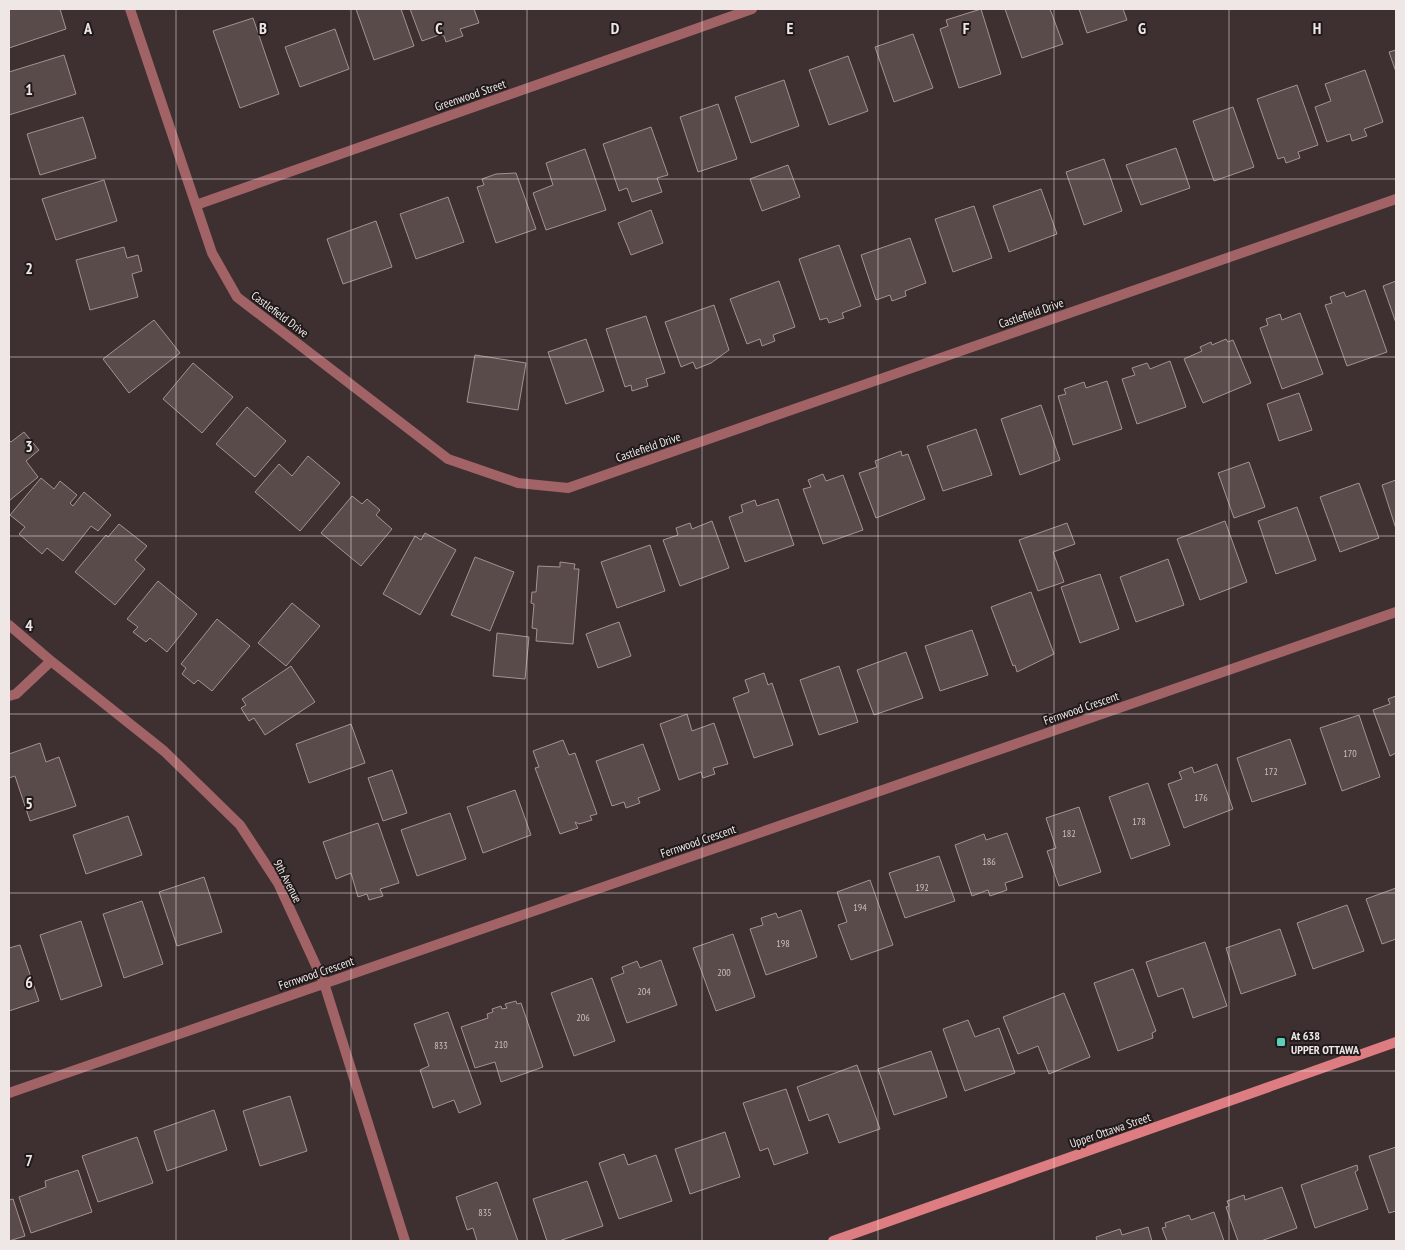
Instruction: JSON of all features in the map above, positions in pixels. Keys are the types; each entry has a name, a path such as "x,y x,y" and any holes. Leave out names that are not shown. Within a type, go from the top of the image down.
{"main road":[{"name":"Upper Ottawa Street","path":"833,1241 1396,1042"}],"street":[{"name":"Castlefield Drive","path":"130,9 212,254 237,297 448,459 518,483 568,488 1396,199"},
{"name":"Greenwood Street","path":"196,205 752,9"},
{"name":"Fernwood Crescent","path":"9,1094 1396,612"},
{"name":"9th Avenue","path":"9,626 164,752 240,825 278,883 324,983 405,1241"},
{"path":"9,696 16,694 51,661"}],"building":[{"path":"9,9 60,9 66,29 9,48"},
{"path":"356,9 401,9 414,46 374,60"},
{"path":"410,9 474,9 479,23 460,29 463,36 446,42 444,36 439,35 422,41"},
{"path":"981,9 1001,74 959,88 940,29 948,26 946,20"},
{"path":"1005,9 1050,9 1063,44 1022,58"},
{"path":"1079,9 1123,9 1127,20 1087,33"},
{"path":"253,18 279,94 240,108 213,31"},
{"path":"335,29 349,69 300,87 285,47"},
{"path":"913,34 933,88 894,102 875,47"},
{"path":"1396,50 1396,72 1389,52"},
{"path":"64,55 76,94 9,115 9,72"},
{"path":"848,56 868,111 829,125 809,70"},
{"path":"1365,70 1383,122 1364,129 1367,136 1352,141 1350,134 1327,142 1315,107 1331,101 1325,84"},
{"path":"784,80 799,126 751,143 735,97"},
{"path":"1297,85 1318,145 1298,152 1300,158 1286,163 1284,157 1278,159 1257,99"},
{"path":"718,104 737,159 698,172 680,117"},
{"path":"1233,107 1254,167 1214,181 1193,121"},
{"path":"83,117 96,158 40,175 27,134"},
{"path":"651,127 668,175 657,178 662,192 632,202 627,188 619,191 603,144"},
{"path":"1176,148 1190,188 1141,205 1126,165"},
{"path":"585,149 606,210 546,230 533,193 553,185 546,163"},
{"path":"1104,159 1122,211 1084,225 1066,172"},
{"path":"788,165 800,197 762,211 750,179"},
{"path":"516,173 536,229 496,243 477,187 484,185 482,179 496,174"},
{"path":"104,180 117,221 56,240 42,199"},
{"path":"1041,189 1057,234 1009,252 993,206"},
{"path":"448,197 464,242 416,259 400,214"},
{"path":"974,206 992,258 953,272 935,219"},
{"path":"651,210 663,243 631,255 618,223"},
{"path":"376,221 392,267 343,284 327,239"},
{"path":"910,238 926,283 905,291 906,296 892,301 890,295 876,300 861,255"},
{"path":"839,245 861,306 842,313 844,318 829,323 827,318 820,320 799,259"},
{"path":"124,247 127,258 138,255 142,271 132,274 138,297 90,310 76,260"},
{"path":"779,281 795,327 773,335 775,341 762,346 760,339 747,344 730,299"},
{"path":"1396,281 1396,323 1383,286"},
{"path":"1365,290 1387,352 1347,366 1325,305 1332,303 1330,297 1344,292 1346,297"},
{"path":"714,305 729,350 711,363 696,369 693,362 681,367 665,322"},
{"path":"1300,313 1323,374 1282,389 1260,328 1268,325 1266,319 1280,314 1282,320"},
{"path":"646,316 665,373 646,379 648,386 632,391 631,385 625,387 606,329"},
{"path":"154,320 180,353 129,393 103,359"},
{"path":"586,339 604,391 566,404 548,352"},
{"path":"1226,339 1228,342 1233,340 1251,383 1203,403 1184,359 1202,351 1200,347 1211,342 1212,345"},
{"path":"475,355 526,363 518,410 467,402"},
{"path":"1170,361 1186,407 1137,424 1122,379 1135,375 1132,368 1147,363 1150,369"},
{"path":"193,363 233,397 202,433 163,399"},
{"path":"1107,381 1122,429 1073,445 1058,396 1066,394 1064,389 1084,382 1086,388"},
{"path":"1299,393 1312,430 1279,441 1267,404"},
{"path":"1041,405 1060,460 1020,475 1001,419"},
{"path":"247,407 286,441 255,477 216,444"},
{"path":"976,429 992,475 943,491 927,446"},
{"path":"24,432 39,450 26,461 38,477 9,501 9,440 11,442"},
{"path":"901,451 902,456 908,454 925,499 876,518 859,473 877,467 875,461"},
{"path":"308,456 340,483 300,531 255,492 279,464 292,476"},
{"path":"1249,462 1265,507 1234,518 1218,473"},
{"path":"823,474 826,481 843,475 863,530 823,544 803,489 811,487 808,480"},
{"path":"41,478 54,489 60,481 77,495 70,503 73,506 84,492 111,515 98,531 91,526 63,561 47,548 42,554 19,534 25,527 10,515"},
{"path":"1396,480 1396,529 1382,485"},
{"path":"1359,483 1379,538 1340,552 1320,497"},
{"path":"352,496 362,504 367,499 380,510 376,515 392,529 361,566 321,533"},
{"path":"778,499 794,545 745,562 729,517 743,512 741,505 755,500 757,506"},
{"path":"1297,507 1316,560 1276,574 1258,521"},
{"path":"712,521 729,568 680,586 663,540 678,535 676,528 690,523 692,529"},
{"path":"1225,521 1247,582 1200,600 1177,539"},
{"path":"1067,523 1075,544 1053,552 1064,582 1038,591 1019,540"},
{"path":"119,524 147,546 135,560 145,569 115,605 75,572 106,535 108,537"},
{"path":"425,533 456,550 420,615 383,594 415,536 421,540"},
{"path":"650,545 665,591 617,608 601,562"},
{"path":"475,557 514,572 490,631 451,615"},
{"path":"1168,559 1184,605 1136,622 1120,577"},
{"path":"560,562 575,564 574,569 579,569 573,644 536,641 537,629 532,628 534,604 531,603 532,592 536,592 538,566 560,567"},
{"path":"1100,574 1119,629 1080,643 1061,587"},
{"path":"158,581 197,614 167,652 150,638 146,642 133,632 138,627 127,619"},
{"path":"1031,592 1054,654 1017,672 991,607"},
{"path":"292,603 320,626 286,666 258,643"},
{"path":"217,619 250,646 212,691 198,680 194,684 182,674 186,668 181,664"},
{"path":"619,622 631,656 598,668 586,634"},
{"path":"972,630 988,675 940,691 925,646"},
{"path":"497,633 529,637 525,679 493,676"},
{"path":"906,652 923,698 874,715 857,670"},
{"path":"291,666 315,702 265,735 254,718 249,721 241,708 246,705 242,699"},
{"path":"839,666 858,722 819,735 800,680"},
{"path":"764,673 768,685 772,683 793,745 754,758 733,698 749,692 745,680"},
{"path":"1396,696 1396,753 1390,756 1373,710 1390,704 1388,699"},
{"path":"687,714 692,731 714,723 728,764 713,768 715,774 703,778 701,772 679,780 660,724"},
{"path":"1359,715 1380,777 1342,791 1320,728"},
{"path":"351,724 365,763 309,783 296,744"},
{"path":"1290,739 1306,784 1252,802 1237,758"},
{"path":"563,740 569,755 575,753 597,814 590,816 592,820 579,824 575,822 578,828 560,834 535,768 539,767 533,751"},
{"path":"40,743 46,762 59,757 76,806 30,821 15,776 9,778 9,754"},
{"path":"643,744 660,790 638,798 640,803 626,808 624,802 612,806 596,761"},
{"path":"1217,764 1233,809 1184,828 1168,784 1182,779 1179,772 1192,767 1194,773"},
{"path":"392,770 407,813 383,821 368,778"},
{"path":"1148,783 1170,845 1131,859 1109,797"},
{"path":"515,790 531,835 483,853 467,807"},
{"path":"1079,807 1101,872 1059,886 1047,851 1056,848 1046,818"},
{"path":"450,813 466,859 417,876 401,830"},
{"path":"128,816 142,855 86,874 73,835"},
{"path":"378,823 399,883 380,889 383,896 369,900 367,894 358,897 351,873 336,879 323,842"},
{"path":"1007,833 1023,877 1005,883 1007,890 990,896 988,890 972,896 955,845 984,834 986,840"},
{"path":"939,856 955,901 905,918 889,873"},
{"path":"204,877 222,932 177,946 159,892"},
{"path":"870,880 893,945 851,960 838,925 847,922 837,892"},
{"path":"1396,888 1396,939 1382,944 1366,899"},
{"path":"142,901 163,964 124,978 103,914"},
{"path":"1347,905 1364,951 1313,969 1297,923"},
{"path":"801,910 817,957 766,975 750,929 763,925 761,918 776,913 778,918"},
{"path":"81,921 102,986 61,1000 40,935"},
{"path":"1280,929 1296,975 1241,994 1226,948"},
{"path":"733,934 755,997 716,1011 693,948"},
{"path":"1205,942 1227,1006 1193,1018 1183,988 1158,997 1146,962"},
{"path":"20,945 39,1001 9,1011 9,948"},
{"path":"661,960 677,1005 627,1023 611,978 624,973 622,967 637,961 640,968"},
{"path":"1133,969 1156,1031 1152,1033 1153,1038 1118,1051 1094,983"},
{"path":"592,978 615,1041 574,1056 551,993"},
{"path":"1064,993 1090,1057 1049,1074 1038,1046 1018,1054 1003,1017"},
{"path":"516,1001 517,1004 521,1003 543,1067 501,1082 495,1062 475,1068 461,1027 488,1018 487,1014 493,1012 492,1009 501,1006 502,1009 507,1008 505,1004"},
{"path":"448,1012 481,1104 459,1113 454,1100 433,1108 420,1070 429,1066 414,1024"},
{"path":"968,1020 975,1037 999,1028 1015,1073 965,1091 943,1029"},
{"path":"931,1051 947,1097 894,1115 878,1069"},
{"path":"857,1065 880,1129 839,1143 828,1114 809,1121 797,1087"},
{"path":"786,1089 808,1153 774,1165 768,1148 760,1151 743,1103"},
{"path":"290,1096 307,1151 260,1166 243,1111"},
{"path":"214,1110 227,1150 167,1171 154,1131"},
{"path":"725,1132 740,1177 690,1194 675,1149"},
{"path":"137,1137 153,1183 98,1202 82,1156"},
{"path":"1396,1147 1396,1211 1389,1213 1369,1156"},
{"path":"624,1154 628,1165 656,1155 672,1201 619,1219 599,1163"},
{"path":"1357,1165 1358,1170 1355,1172 1368,1209 1315,1228 1301,1185"},
{"path":"78,1170 92,1212 31,1233 19,1197 46,1187 45,1181"},
{"path":"587,1181 603,1226 559,1241 547,1241 533,1199"},
{"path":"497,1182 518,1241 477,1241 473,1228 467,1230 456,1197"},
{"path":"1282,1187 1297,1228 1261,1241 1238,1241 1226,1207 1229,1206 1227,1201 1244,1195 1245,1200"},
{"path":"13,1199 25,1236 9,1241 9,1200"},
{"path":"1214,1212 1224,1241 1167,1241 1162,1228 1166,1227 1165,1223 1189,1215 1191,1220"},
{"path":"1148,1227 1152,1241 1097,1241 1096,1237 1120,1229 1122,1235"}],"place":[{"name":"At 638 UPPER OTTAWA","path":"1281,1042"}]}
